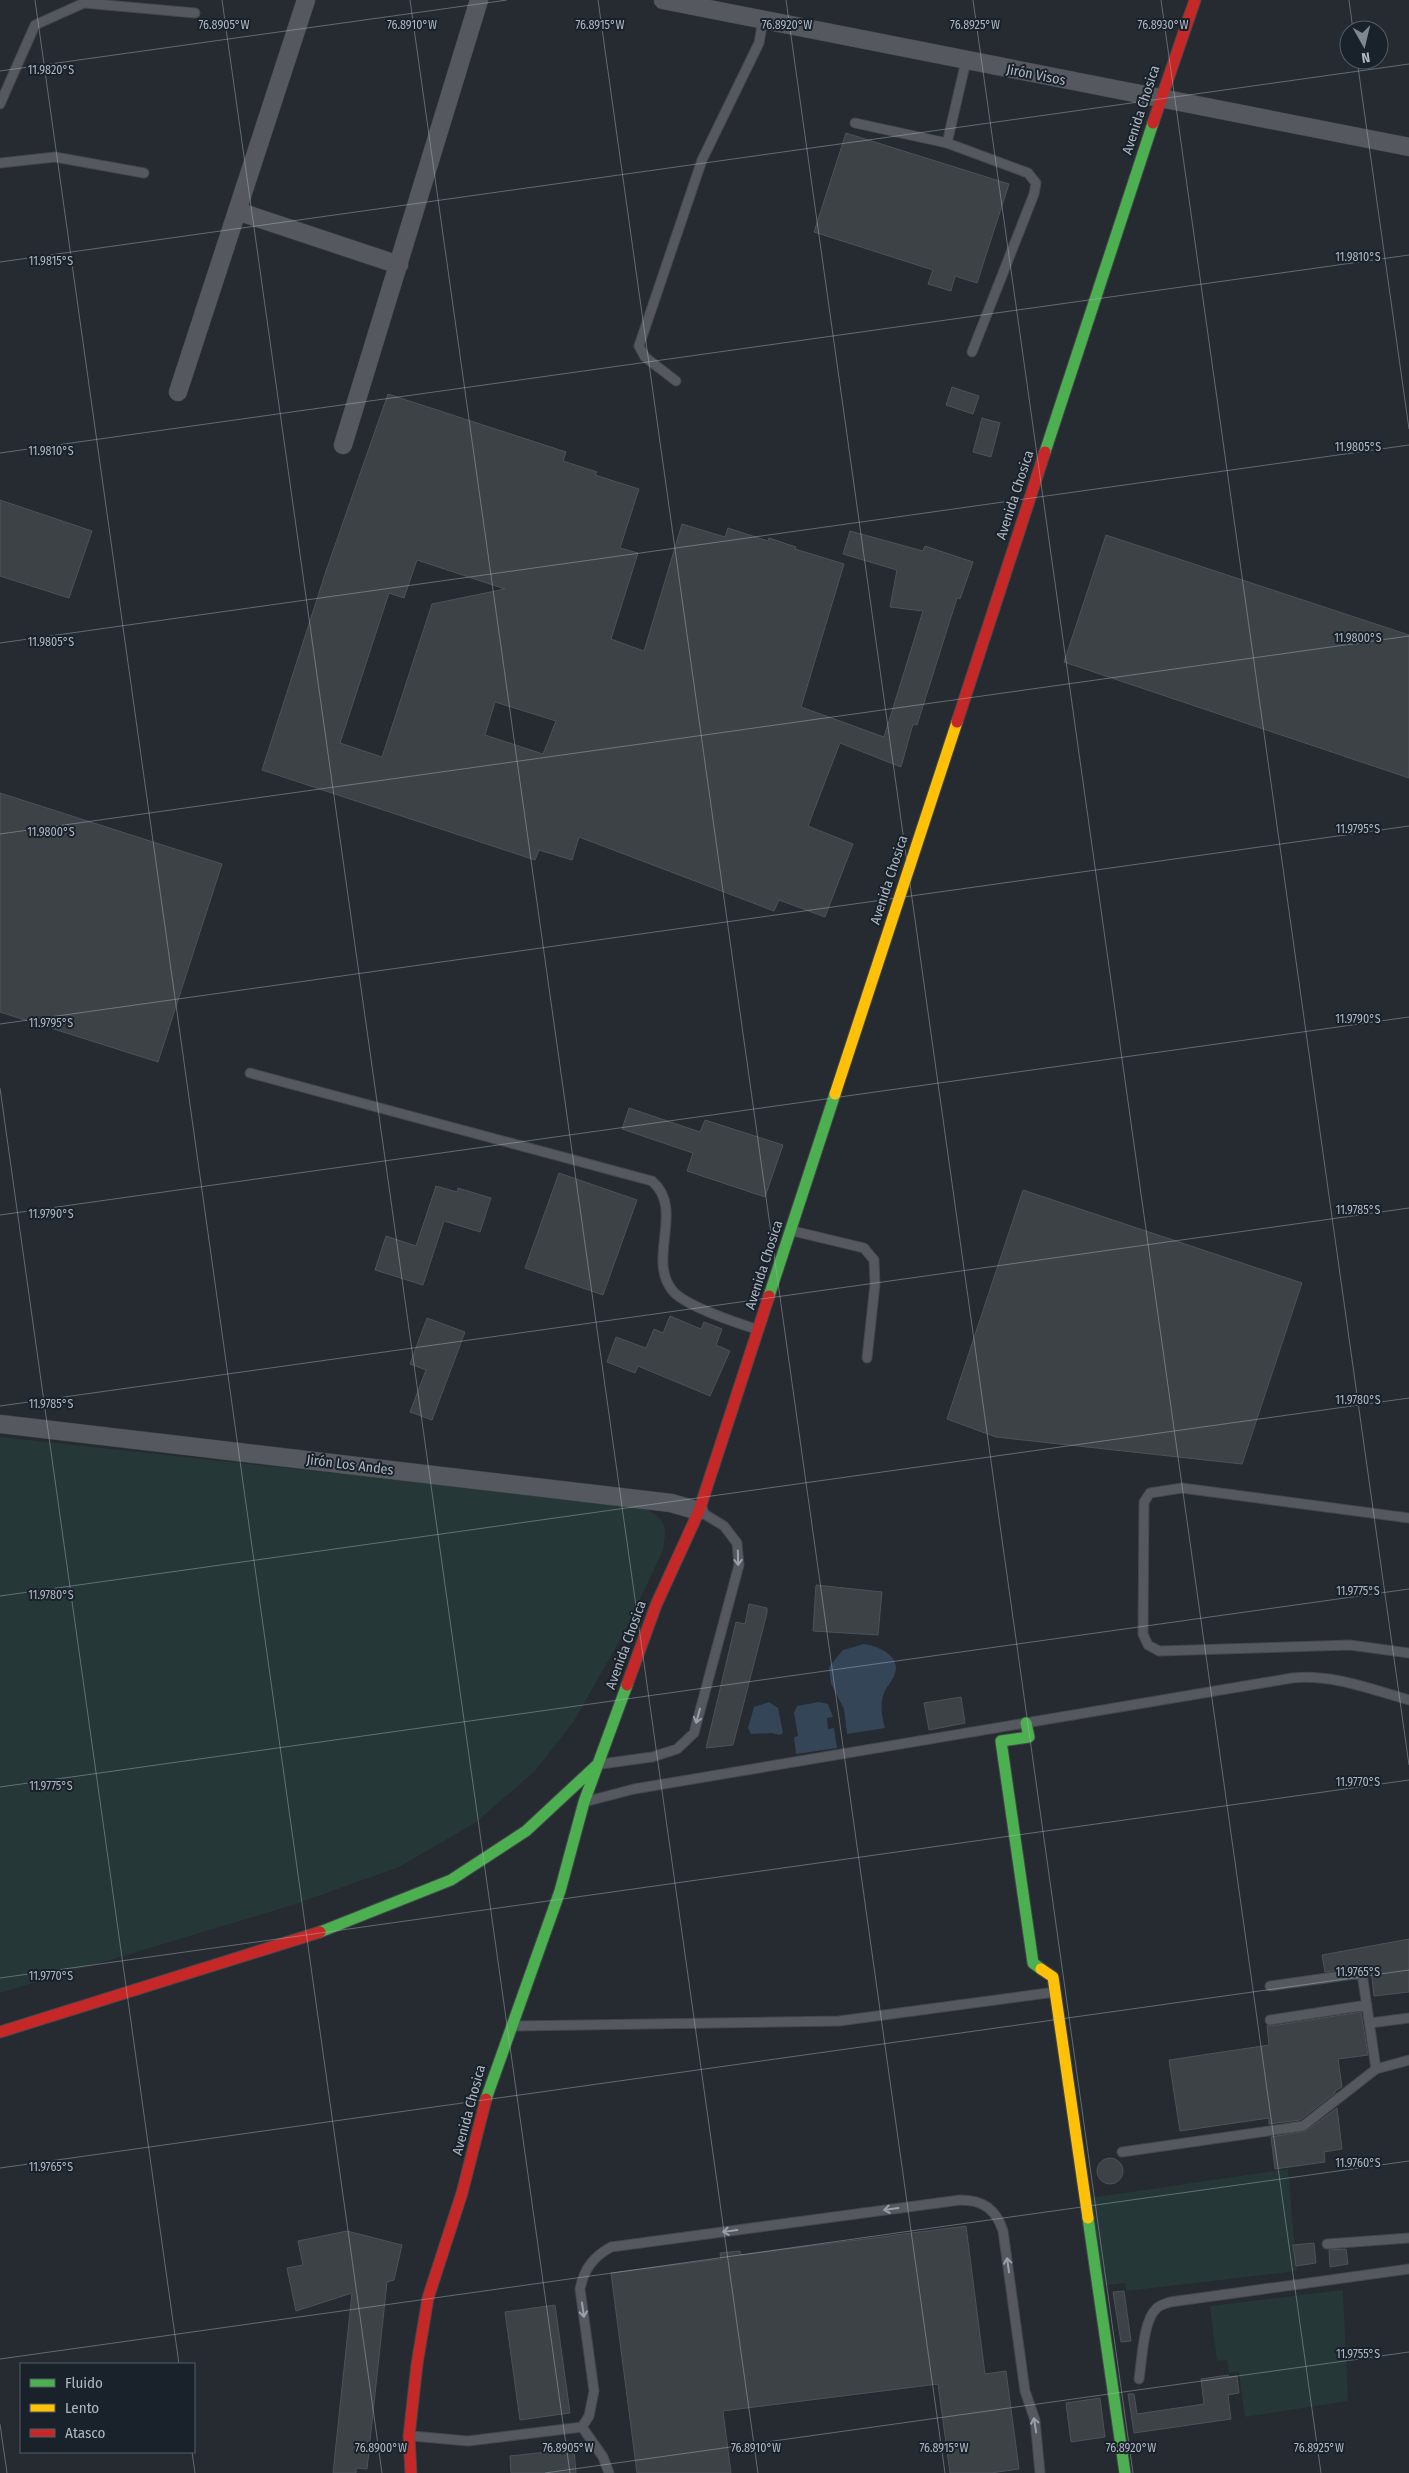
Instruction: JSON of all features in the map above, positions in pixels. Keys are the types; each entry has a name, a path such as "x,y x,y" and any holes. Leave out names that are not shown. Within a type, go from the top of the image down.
{"main road":[{"name":"Avenida Chosica","path":"411,2473 409,2436 416,2364 428,2298 462,2193 491,2082 560,1891 584,1802 656,1605 699,1511 1160,100 1195,0"},
{"path":"1026,1723 1029,1737 1001,1741 1033,1963 1053,1977 1126,2473"},
{"name":"Avenida Chosica","path":"0,2032 337,1927 451,1880 526,1831 598,1764"}],"street":[{"path":"178,392 306,0"},
{"path":"343,445 479,0"},
{"name":"Jirón Visos","path":"663,0 1160,100 1409,147"},
{"path":"237,211 399,265"},
{"name":"Jirón Los Andes","path":"0,1424 670,1502 699,1511"}],"lane":[{"path":"0,104 34,25 84,3 195,12"},
{"path":"676,381 645,357 639,346 702,160 759,43 763,20"},
{"path":"947,143 966,60"},
{"path":"855,123 947,143 1028,173 1036,183 1034,194 972,352"},
{"path":"0,163 55,157 144,173"},
{"path":"250,1073 652,1181 662,1190 667,1204 663,1271 672,1291 712,1314 758,1330"},
{"path":"791,1231 864,1248 874,1260 875,1284 867,1358"},
{"path":"1409,1518 1182,1488 1150,1493 1144,1502 1143,1634 1148,1645 1160,1651 1350,1645 1409,1653"},
{"path":"598,1764 652,1757 677,1749 694,1733 739,1565 738,1544 724,1526 699,1511"},
{"path":"584,1802 634,1789 1313,1676 1334,1678 1409,1700"},
{"path":"1270,1986 1362,1973 1376,2069"},
{"path":"510,2026 839,2021 1055,1992"},
{"path":"1270,2020 1367,2005"},
{"path":"1370,2023 1409,2018"},
{"path":"1122,2152 1303,2126 1376,2069 1409,2060"},
{"path":"582,2427 589,2416 594,2392 580,2289 583,2276 589,2264 599,2254 611,2247 960,2200 972,2200 983,2203 993,2210 1000,2220 1003,2231 1025,2392 1035,2420 1040,2473"},
{"path":"1327,2244 1409,2238"},
{"path":"1140,2379 1148,2324 1157,2307 1170,2302 1409,2269"},
{"path":"409,2436 468,2442 582,2427"},
{"path":"582,2427 603,2457 609,2473"}],"shaded area":[{"path":"0,1437 639,1506 654,1514 662,1522 665,1533 663,1550 625,1631 574,1721 535,1771 475,1823 399,1867 293,1905 0,1993"},
{"path":"1288,2169 1297,2271 1126,2291 1125,2283 1103,2286 1090,2198"},
{"path":"1343,2290 1348,2401 1245,2417 1239,2372 1229,2373 1227,2360 1217,2361 1210,2306"}],"water":[{"path":"864,1644 888,1653 895,1663 894,1676 885,1690 882,1700 885,1728 847,1734 844,1709 831,1684 829,1667 843,1650"},
{"path":"769,1702 778,1708 783,1733 780,1735 771,1733 751,1734 748,1728 754,1707"},
{"path":"819,1702 828,1704 833,1717 827,1718 828,1729 834,1728 837,1748 796,1754 794,1737 798,1736 794,1713 797,1706"}],"building":[{"path":"846,133 1009,184 977,283 955,276 951,291 928,284 933,270 814,232"},
{"path":"952,387 979,396 973,414 946,405"},
{"path":"388,394 566,452 563,461 597,472 595,475 639,489 620,548 638,553 611,639 644,651 682,524 725,537 728,528 768,541 769,538 796,547 795,549 844,564 801,707 884,737 923,611 890,607 897,570 843,554 850,531 923,551 925,546 973,562 960,599 957,598 917,725 913,724 901,767 840,743 808,826 853,844 825,917 779,900 774,911 579,837 572,860 539,850 535,860 262,770 326,571","holes":["417,560 505,589 432,604 382,757 340,743 389,593 404,598","495,702 556,721 543,754 485,735"]},
{"path":"982,418 1000,423 991,457 973,452"},
{"path":"0,500 92,531 69,598 0,576"},
{"path":"1106,535 1409,635 1409,778 1064,662"},
{"path":"0,793 222,864 158,1062 0,1012"},
{"path":"629,1108 700,1132 705,1120 783,1145 765,1197 687,1171 693,1153 622,1129"},
{"path":"559,1173 637,1200 603,1295 525,1268"},
{"path":"436,1186 457,1192 458,1188 491,1198 480,1232 444,1221 423,1285 375,1270 386,1236 416,1246"},
{"path":"1023,1190 1302,1283 1242,1464 996,1437 947,1419"},
{"path":"670,1316 701,1329 704,1322 722,1329 716,1345 730,1351 710,1396 638,1366 635,1373 607,1362 616,1337 646,1348 654,1329 663,1333"},
{"path":"427,1318 465,1332 432,1420 410,1412 426,1370 410,1364"},
{"path":"816,1585 882,1592 878,1635 813,1631"},
{"path":"749,1604 767,1608 767,1613 733,1745 706,1748 736,1622 745,1624"},
{"path":"961,1697 965,1723 929,1730 924,1703"},
{"path":"1409,1939 1409,1992 1374,1996 1371,1969 1361,1967 1325,1972 1322,1955"},
{"path":"1361,2012 1368,2055 1338,2059 1342,2087 1300,2120 1269,2124 1269,2118 1180,2131 1169,2060 1269,2045 1267,2025 1271,2026"},
{"path":"1337,2108 1342,2149 1324,2152 1325,2162 1275,2169 1271,2137 1306,2131"},
{"path":"1110,2158 1119,2162 1123,2171 1119,2180 1110,2184 1101,2180 1097,2171 1101,2162"},
{"path":"966,2226 985,2374 1006,2371 1019,2469 991,2473 950,2473 938,2384 723,2411 731,2473 637,2473 611,2273 721,2259 720,2253 740,2251 741,2255"},
{"path":"347,2231 402,2245 394,2280 387,2282 367,2469 356,2468 356,2473 333,2473 352,2293 296,2311 287,2268 303,2265 298,2241"},
{"path":"1314,2243 1316,2263 1296,2266 1293,2245"},
{"path":"1346,2249 1348,2264 1330,2267 1329,2250"},
{"path":"1124,2291 1131,2341 1121,2342 1113,2292"},
{"path":"555,2305 570,2413 520,2420 505,2312"},
{"path":"1228,2375 1229,2377 1237,2376 1239,2393 1228,2395 1231,2419 1134,2433 1128,2394 1134,2394 1137,2414 1204,2404 1201,2379"},
{"path":"1100,2398 1105,2437 1071,2442 1066,2403"},
{"path":"574,2449 576,2473 511,2473 510,2456"}],"traffic: fast":[{"path":"1045,452 1153,123"},
{"path":"769,1296 835,1094"},
{"path":"486,2099 560,1891 584,1802 627,1685"},
{"path":"1026,1723 1029,1737 1001,1741 1033,1963 1041,1969"},
{"path":"320,1932 451,1880 526,1831 598,1764"},
{"path":"1088,2218 1125,2473"}],"traffic: slow":[{"path":"835,1094 957,722"},
{"path":"1041,1969 1053,1977 1088,2218"}],"traffic: jam":[{"path":"1153,123 1195,0"},
{"path":"957,722 1045,452"},
{"path":"627,1685 656,1605 699,1511 769,1296"},
{"path":"0,2032 320,1932"},
{"path":"411,2473 409,2436 417,2364 428,2298 462,2193 486,2099"}]}
